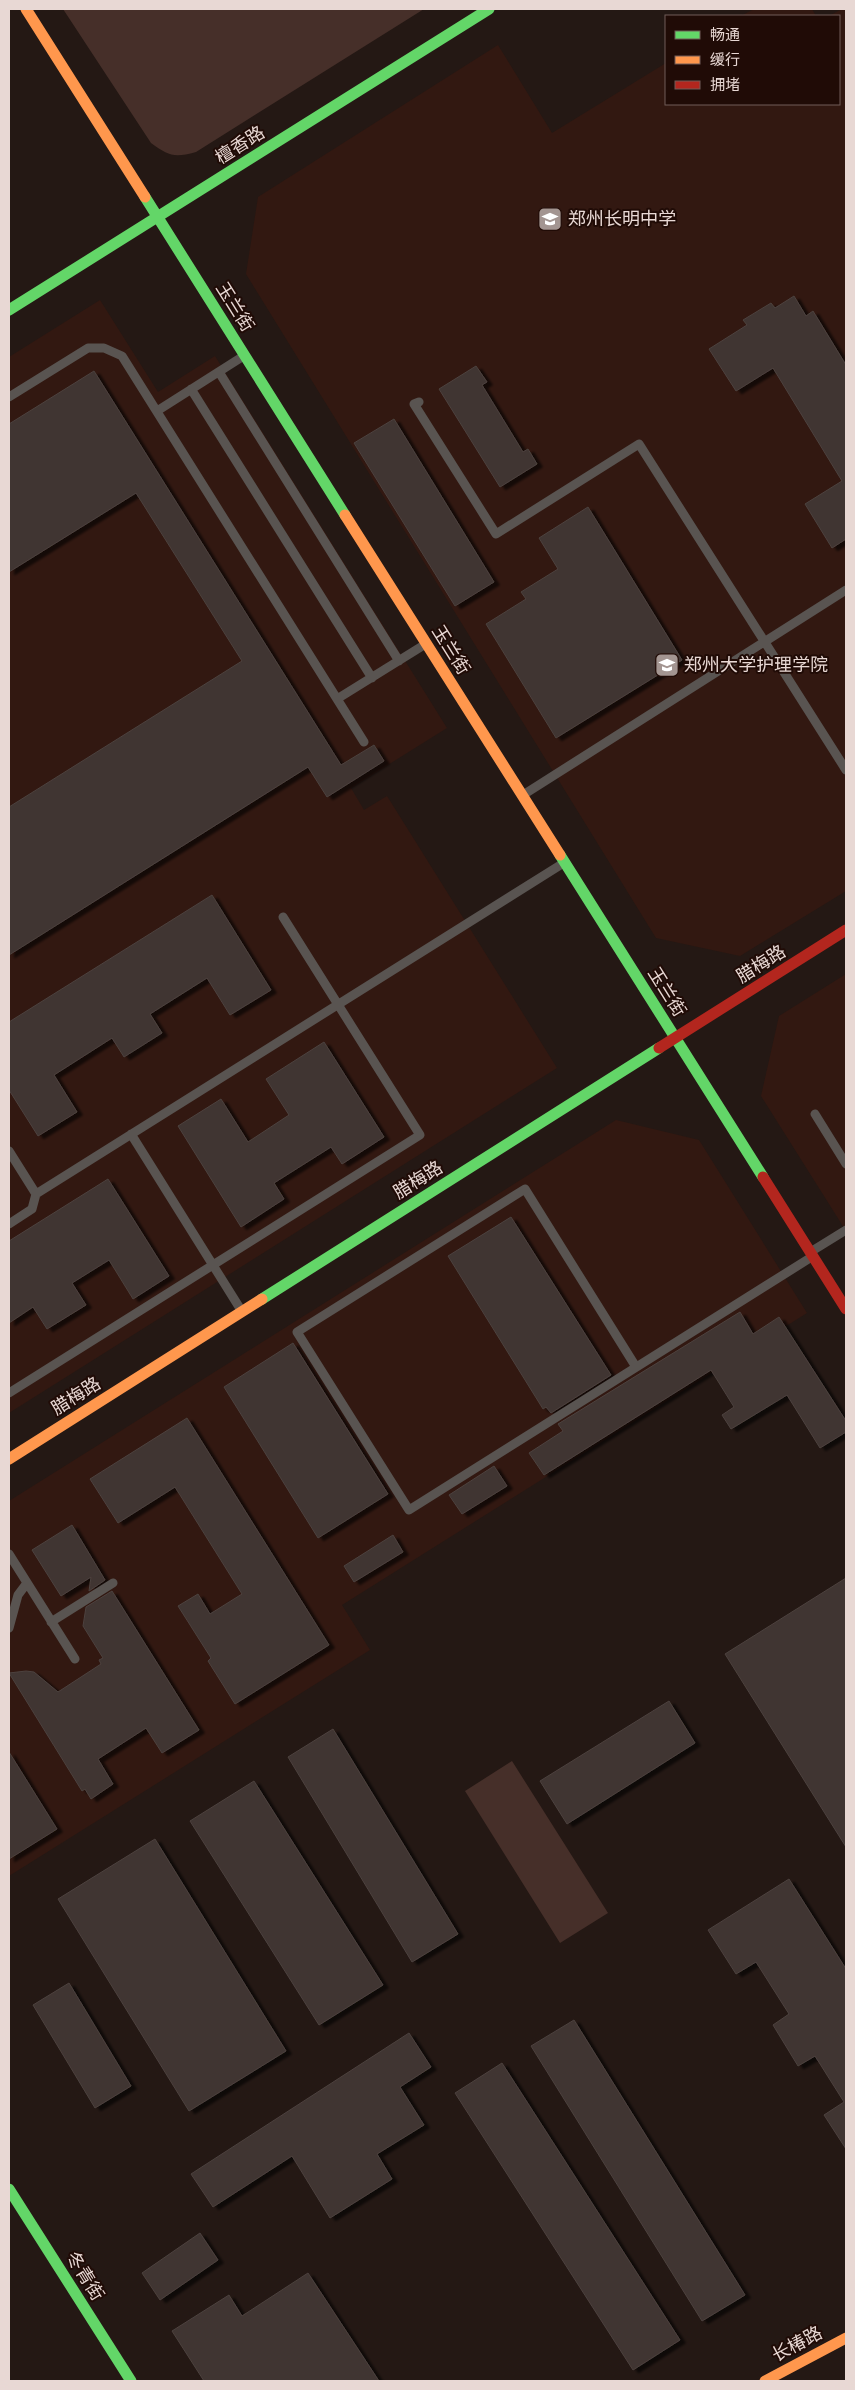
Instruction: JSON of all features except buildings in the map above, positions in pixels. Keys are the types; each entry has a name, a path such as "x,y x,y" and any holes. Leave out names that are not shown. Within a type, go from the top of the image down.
{"street":[{"name":"玉兰街","path":"26,9 846,1309"},
{"name":"檀香路","path":"9,310 489,9"},
{"name":"腊梅路","path":"9,1459 846,930"},
{"name":"冬青街","path":"9,2189 131,2381"},
{"name":"长椿路","path":"765,2381 846,2338"}],"lane":[{"path":"9,397 88,348 104,348 122,356 364,742"},
{"path":"157,411 245,355"},
{"path":"219,372 399,661"},
{"path":"191,389 372,678"},
{"path":"419,402 414,404 496,534 640,444 846,770"},
{"path":"522,795 846,590"},
{"path":"337,699 426,644"},
{"path":"9,1224 32,1209 36,1194 565,862"},
{"path":"9,1393 420,1135 284,918"},
{"path":"815,1114 846,1164"},
{"path":"131,1134 242,1312"},
{"path":"9,1151 36,1194"},
{"path":"636,1367 525,1190 297,1332 409,1510 636,1367 812,1254 846,1230"},
{"path":"9,1554 75,1659"},
{"path":"9,1628 18,1595 27,1583"},
{"path":"51,1622 113,1583"}],"shaded area":[{"path":"63,9 424,9 196,152 172,155 151,143"},
{"path":"754,9 812,9 815,15 743,15"},
{"path":"846,9 846,891 740,956 656,938 246,274 258,197 498,45 552,133 665,64 665,105 840,105 840,15 831,15"},
{"path":"100,300 158,392 215,356 447,728 351,788 364,810 387,796 557,1068 9,1413 9,357"},
{"path":"846,974 846,1231 761,1096 779,1016"},
{"path":"616,1120 699,1140 807,1313 342,1605 370,1650 9,1876 9,1501"},
{"path":"512,1761 608,1913 560,1943 465,1791"}],"traffic: fast":[{"path":"9,310 489,9"},
{"path":"145,197 345,515"},
{"path":"560,855 763,1177"},
{"path":"262,1299 659,1048"},
{"path":"9,2189 131,2381"}],"traffic: slow":[{"path":"26,9 145,197"},
{"path":"345,515 560,855"},
{"path":"9,1459 262,1299"},
{"path":"765,2381 846,2338"}],"traffic: jam":[{"path":"659,1048 846,930"},
{"path":"763,1177 846,1309"}],"place":[{"name":"郑州长明中学","path":"550,219"},
{"name":"郑州大学护理学院","path":"667,665"}]}
